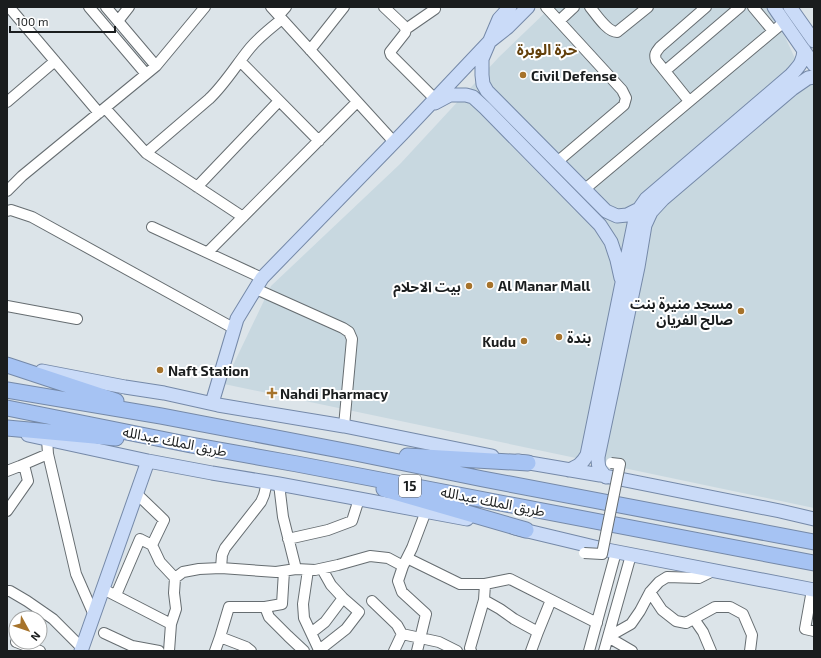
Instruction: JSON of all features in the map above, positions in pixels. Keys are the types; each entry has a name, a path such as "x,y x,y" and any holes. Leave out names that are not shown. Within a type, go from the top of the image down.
{"highway":[{"path":"7,364 160,416"},
{"name":"طريق الملك عبدالله","path":"7,390 160,416 355,453 483,480 814,542"},
{"name":"طريق الملك عبدالله","path":"7,408 191,445 814,563"},
{"path":"7,429 191,445"},
{"path":"355,453 528,463"},
{"path":"297,464 526,530"}],"main road":[{"path":"510,7 499,19 482,60 483,84 487,91 606,211 617,216 627,215 639,209"},
{"path":"212,403 237,319 259,284 489,42 508,28 528,7"},
{"path":"774,7 814,65"},
{"path":"794,8 814,41"},
{"path":"569,470 583,462 587,455 635,219 639,209 646,199 791,75 803,60 804,50"},
{"path":"606,476 600,470 598,465 598,457 638,267 645,226 652,212 663,199 792,89 808,78 814,77"},
{"path":"432,103 450,95 466,95 473,97 600,225 611,242 622,282"},
{"path":"7,364 125,387 344,426 528,463 606,476 814,519"},
{"path":"7,429 148,461 526,530 551,538 616,552 813,590"},
{"path":"82,650 148,461"}],"street":[{"path":"89,7 146,74"},
{"path":"106,7 156,66"},
{"path":"118,21 129,7"},
{"path":"7,191 22,176 156,66 205,7"},
{"path":"271,7 394,142"},
{"path":"146,153 218,91 240,61 259,38 280,17 286,7"},
{"path":"310,50 344,7"},
{"path":"384,7 406,29"},
{"path":"546,7 622,90 626,98 624,105 621,108 558,162"},
{"path":"559,21 574,7"},
{"path":"590,7 609,29 617,32 648,7"},
{"path":"689,101 656,60 655,56 660,47 706,7"},
{"path":"665,71 740,7"},
{"path":"753,7 773,31"},
{"path":"432,103 390,52 405,33 406,29 435,9"},
{"path":"10,13 102,111 146,153 243,217"},
{"path":"585,189 784,22"},
{"path":"7,102 55,61"},
{"path":"240,61 319,141"},
{"path":"197,187 279,101"},
{"path":"208,252 358,102"},
{"path":"7,211 11,210 32,217 235,328"},
{"path":"152,227 208,252 259,284 349,332 352,339 344,426"},
{"path":"7,306 77,319"},
{"path":"48,439 48,454 76,574 94,615"},
{"path":"7,471 48,454"},
{"path":"584,552 602,554 620,464 611,463"},
{"path":"7,511 28,481 24,465"},
{"path":"273,483 296,569"},
{"path":"221,568 222,555 225,548 261,502 264,495 273,483"},
{"path":"137,494 164,520 152,545"},
{"path":"288,539 328,530 352,521 359,499"},
{"path":"417,651 426,614 402,592 398,580 426,511"},
{"path":"116,595 140,539 152,545 160,562 175,578 174,593 176,609 171,624 169,651"},
{"path":"589,651 616,552"},
{"path":"604,651 631,555"},
{"path":"175,578 183,572 199,569 221,568 276,572 296,569 315,570 370,556 405,562 460,584 485,584 510,579 597,623"},
{"path":"308,570 303,604 304,618 318,650 346,629 359,612 331,585 322,569"},
{"path":"215,651 229,608 265,607 282,604 284,571"},
{"path":"608,637 631,624 650,592 659,582 668,577 699,578 713,571"},
{"path":"471,651 470,648 484,600 485,584"},
{"path":"8,588 53,619 82,650"},
{"path":"606,588 620,593"},
{"path":"103,589 171,624"},
{"path":"813,590 806,629 814,631"},
{"path":"650,592 662,610 676,621 686,623 715,606 730,607 743,614 752,635 750,651"},
{"path":"311,633 325,622 343,598"},
{"path":"484,600 538,632"},
{"path":"531,651 551,600"},
{"path":"372,601 397,625 402,634 439,642 457,651"},
{"path":"265,607 269,617 304,651"},
{"path":"694,619 703,632 711,651"},
{"path":"104,633 132,646 159,651"},
{"path":"394,651 402,634"},
{"path":"608,637 632,651"},
{"path":"220,638 246,647 251,651"}],"shaded area":[{"path":"551,7 771,7 807,84 814,81 814,508 224,384 271,286 400,164 499,57"}],"place":[{"name":"Civil Defense","path":"523,75"},
{"name":"Al Manar Mall","path":"490,285"},
{"name":"بيت الاحلام","path":"469,286"},
{"name":"مسجد منيرة بنت صالح الفريان","path":"741,311"},
{"name":"بندة","path":"559,337"},
{"name":"Kudu","path":"524,341"},
{"name":"Naft Station","path":"160,370"},
{"name":"Nahdi Pharmacy","path":"272,393"}],"district":[{"name":"حرة الوبرة","path":"547,49"}]}
